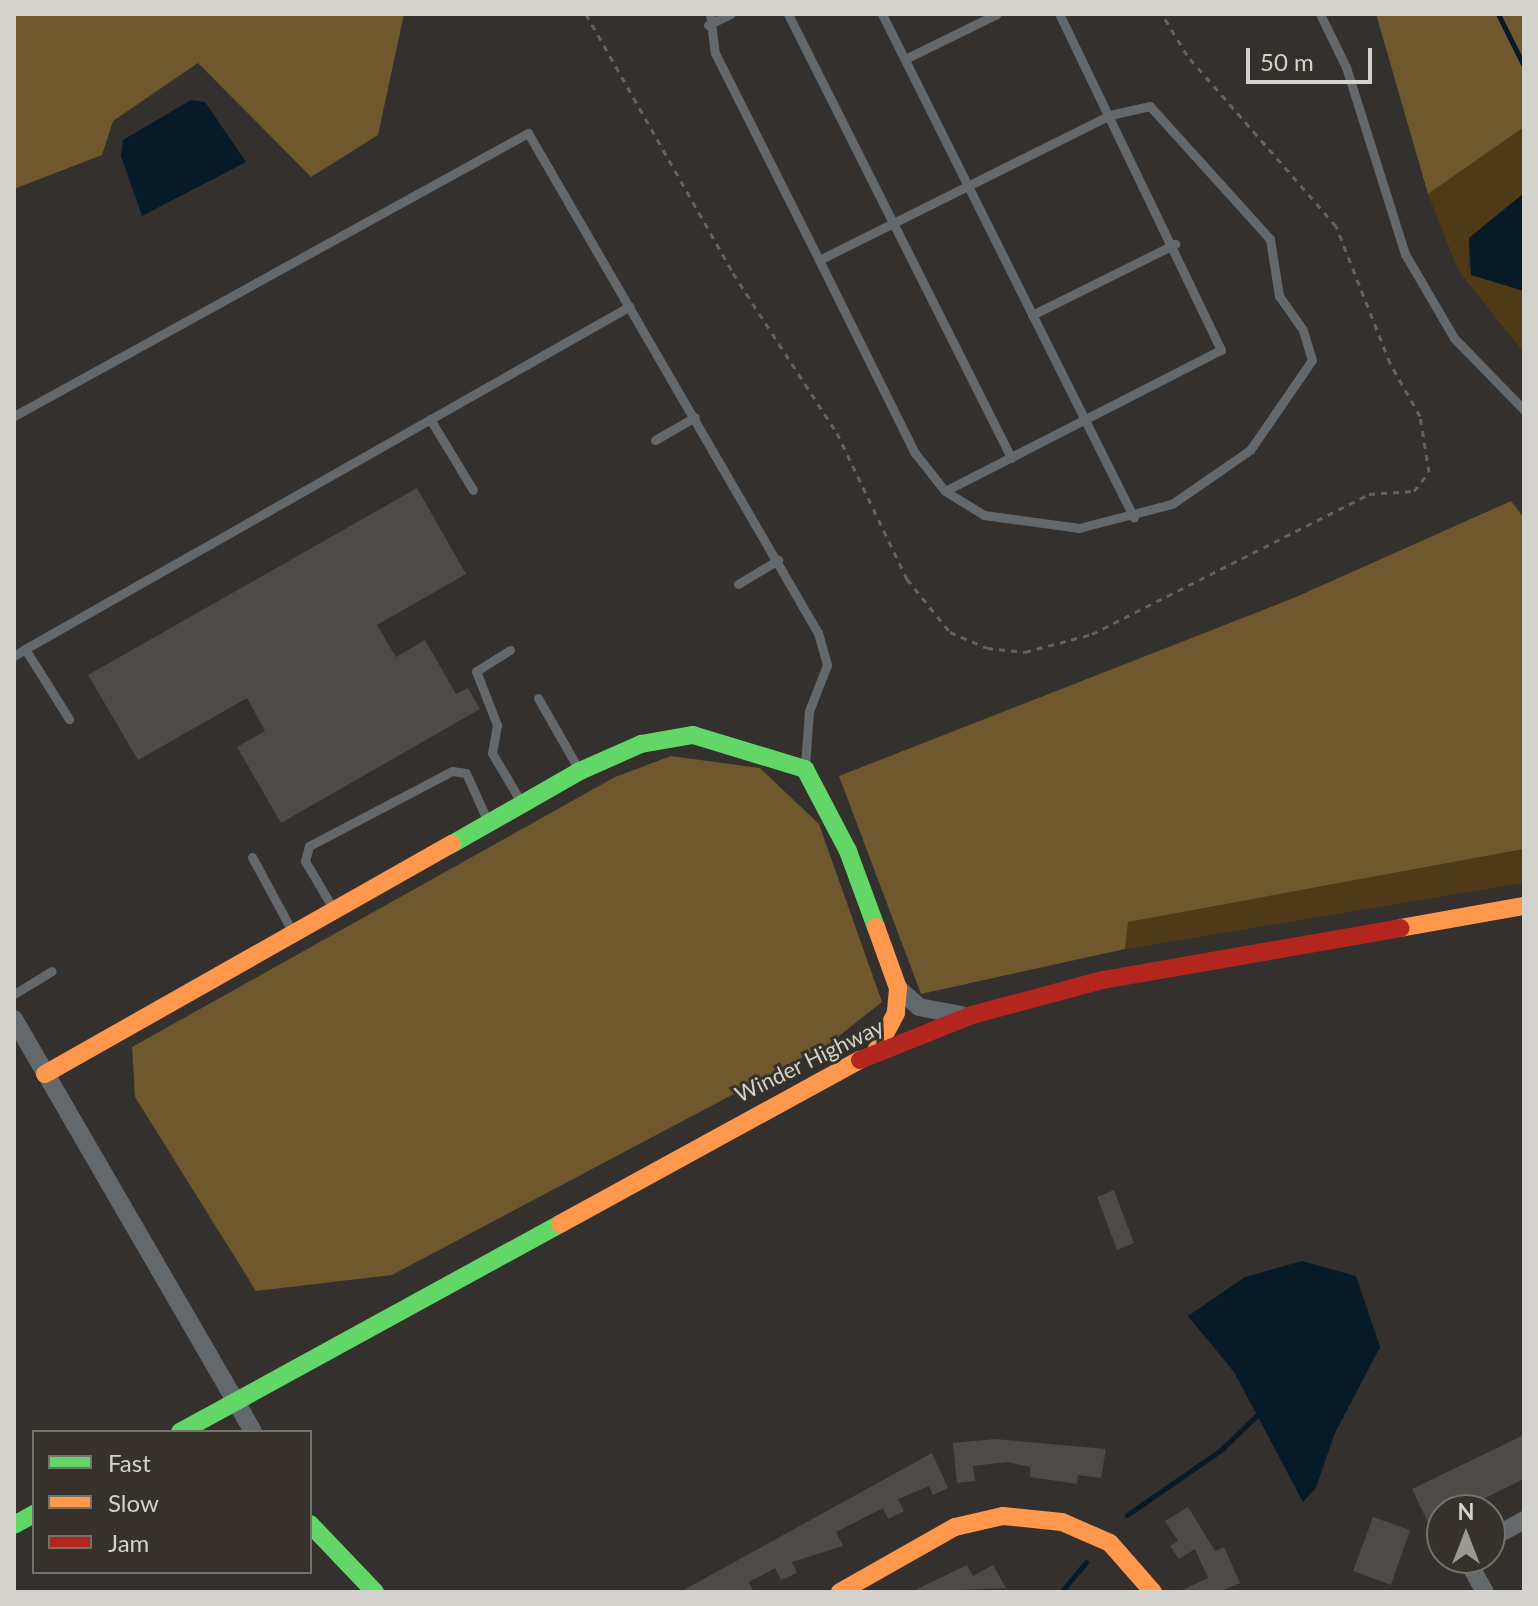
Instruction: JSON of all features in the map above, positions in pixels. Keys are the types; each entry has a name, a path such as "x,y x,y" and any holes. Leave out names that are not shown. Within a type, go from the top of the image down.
{"street":[{"path":"45,1074 580,771 641,744 693,735 805,769 848,851 898,988 896,1013 876,1051"},
{"name":"Winder Highway","path":"184,1430 876,1051 972,1015 1134,974 1524,906"},
{"path":"898,988 933,1012 972,1015"},
{"path":"14,1019 252,1430"},
{"path":"14,1525 32,1515"},
{"path":"840,1592 955,1527 1003,1516 1062,1522 1110,1543 1153,1592"},
{"path":"1506,1530 1524,1520"},
{"path":"312,1526 375,1592"},
{"path":"1475,1574 1485,1592"}],"lane":[{"path":"710,14 708,25 715,53 915,453 945,491 1016,523 1079,528 1134,518 1201,488 1250,450 1312,360 1303,330 1279,296 1270,239 1159,113 1136,104 819,260"},
{"path":"708,25 731,14"},
{"path":"788,14 1011,458"},
{"path":"882,14 1134,518"},
{"path":"967,14 973,26"},
{"path":"905,59 997,14"},
{"path":"945,491 1085,423 1221,350 1175,244 1059,14"},
{"path":"1320,14 1346,67 1405,254 1454,338 1524,410"},
{"path":"14,416 528,133 818,633 827,665 809,711 805,769"},
{"path":"1032,315 1175,244"},
{"path":"14,656 630,306"},
{"path":"655,440 695,417"},
{"path":"430,419 473,490"},
{"path":"738,584 778,560"},
{"path":"25,649 69,719"},
{"path":"510,650 476,671 497,725 492,753 522,805"},
{"path":"538,698 580,771"},
{"path":"334,910 305,861 309,846 452,771 466,773 489,824"},
{"path":"252,857 293,933"},
{"path":"14,994 52,971"}],"shaded area":[{"path":"14,14 404,14 378,135 311,177 198,63 113,121 102,155 14,189"},
{"path":"1376,14 1524,14 1524,127 1428,194"},
{"path":"1524,127 1524,193 1469,238 1468,269 1524,291 1524,353 1458,270 1428,194"},
{"path":"1511,501 1524,518 1524,849 1128,922 1125,949 921,994 839,776 1296,597"},
{"path":"671,756 760,768 819,824 882,1002 830,1043 392,1275 256,1291 135,1097 132,1047 615,777"},
{"path":"1524,849 1524,883 1125,949 1127,922"}],"water":[{"path":"191,100 205,102 246,162 142,216 121,156 123,140"},
{"path":"1524,193 1524,291 1471,275 1469,238"},
{"path":"1302,1261 1356,1276 1380,1347 1334,1435 1316,1488 1303,1502 1234,1372 1188,1316 1245,1277"}],"building":[{"path":"417,488 466,574 377,625 396,657 425,640 456,694 468,688 480,709 281,823 237,747 265,731 247,698 138,760 88,675"},
{"path":"1114,1190 1134,1243 1117,1250 1097,1197"},
{"path":"1524,1435 1524,1479 1493,1494 1426,1494 1426,1518 1412,1489"},
{"path":"995,1439 1106,1449 1101,1478 1078,1475 1077,1484 1030,1477 1030,1467 1007,1462 973,1466 975,1481 957,1483 953,1443"},
{"path":"932,1453 948,1488 933,1495 929,1486 898,1499 904,1511 888,1519 883,1508 836,1532 843,1546 792,1562 797,1573 781,1580 775,1568 749,1582 754,1592 680,1592"},
{"path":"1188,1507 1215,1551 1224,1547 1240,1583 1219,1592 1178,1592 1208,1578 1195,1549 1179,1559 1170,1546 1178,1541 1165,1521"},
{"path":"1373,1517 1410,1530 1391,1585 1353,1571"},
{"path":"967,1565 973,1576 993,1565 1006,1588 911,1592"}],"waterway":[{"path":"1498,14 1524,66"},
{"path":"1127,1515 1221,1450 1257,1415"},
{"path":"1061,1592 1086,1562"}],"traffic: fast":[{"path":"452,844 580,771 641,744 693,735 805,769 848,851 876,927"},
{"path":"184,1430 560,1224"},
{"path":"14,1525 32,1515"},
{"path":"312,1526 375,1592"}],"traffic: slow":[{"path":"45,1074 452,844"},
{"path":"1400,928 1524,906"},
{"path":"876,927 898,988 896,1013 876,1051"},
{"path":"560,1224 860,1060"},
{"path":"840,1592 955,1527 1003,1516 1062,1522 1110,1543 1153,1592"}],"traffic: jam":[{"path":"860,1060 972,1015 1103,980 1400,928"}]}
